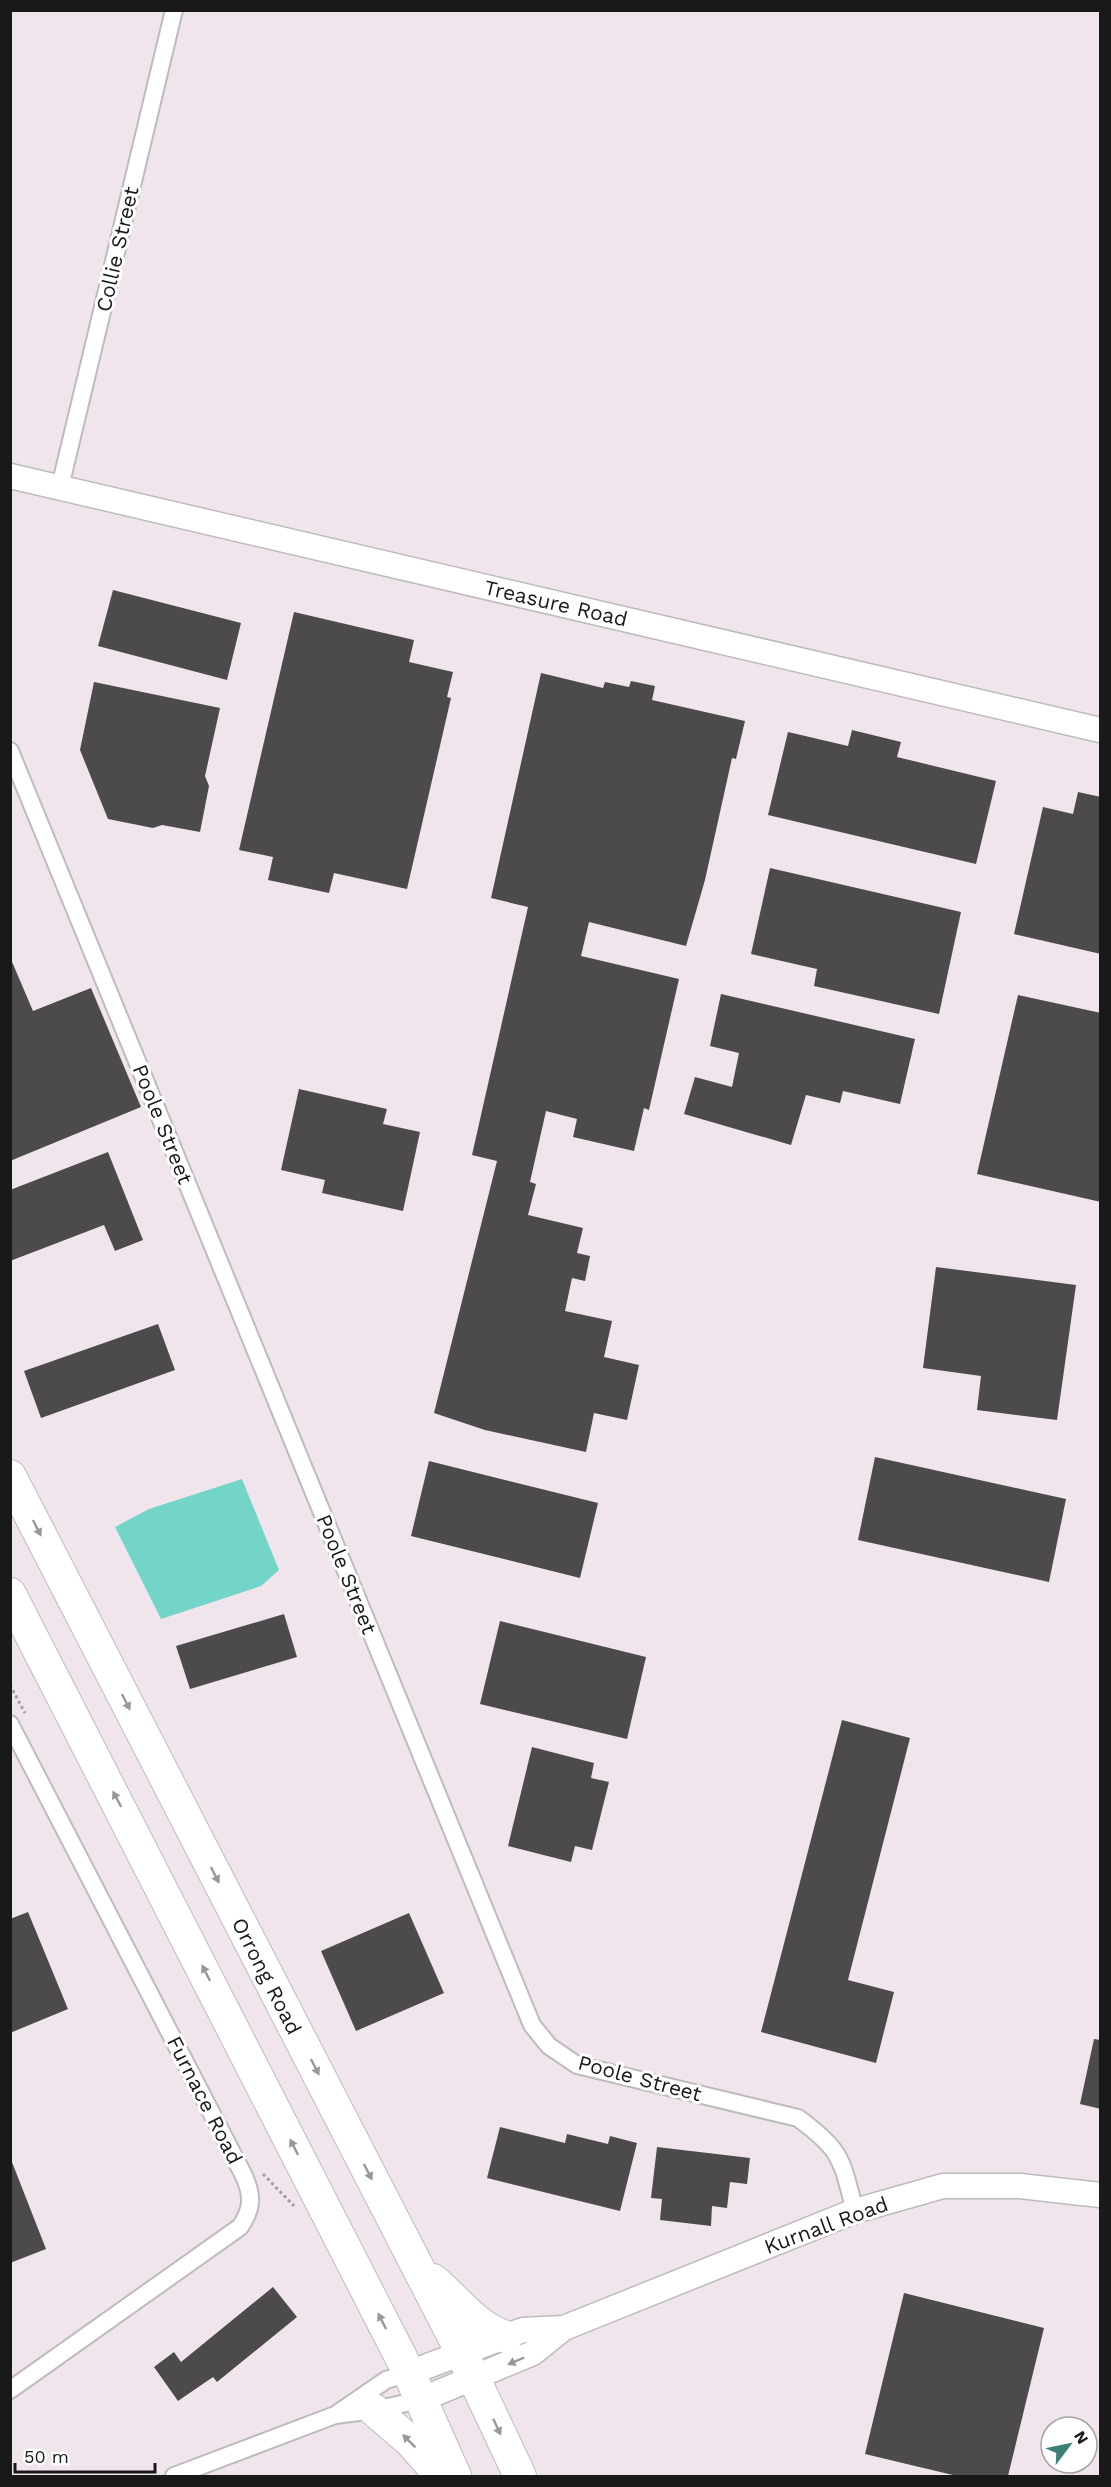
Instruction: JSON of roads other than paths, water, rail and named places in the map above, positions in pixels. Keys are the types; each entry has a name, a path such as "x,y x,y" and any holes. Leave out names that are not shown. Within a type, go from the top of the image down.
{"highway":[{"name":"Orrong Road","path":"10,1476 468,2366 520,2476"},
{"path":"10,1594 414,2386 455,2476"},
{"path":"418,2269 477,2322 506,2337"},
{"path":"374,2410 411,2442 441,2476"}],"street":[{"name":"Collie Street","path":"60,487 174,10"},
{"name":"Treasure Road","path":"10,476 1101,730"},
{"name":"Poole Street","path":"10,751 532,2025 549,2046 578,2065 798,2118 823,2136 841,2158 855,2211"},
{"name":"Furnace Road","path":"10,1724 243,2174 250,2189 252,2204 240,2227 10,2390"},
{"name":"Kurnall Road","path":"174,2476 335,2415 374,2410 414,2386 468,2366 533,2353 564,2328 855,2211 943,2186 1020,2186 1101,2195"},
{"name":"Kurnall Road","path":"468,2366 506,2337 523,2330 564,2328"},
{"name":"Kurnall Road","path":"335,2415 386,2380 414,2386"}]}
